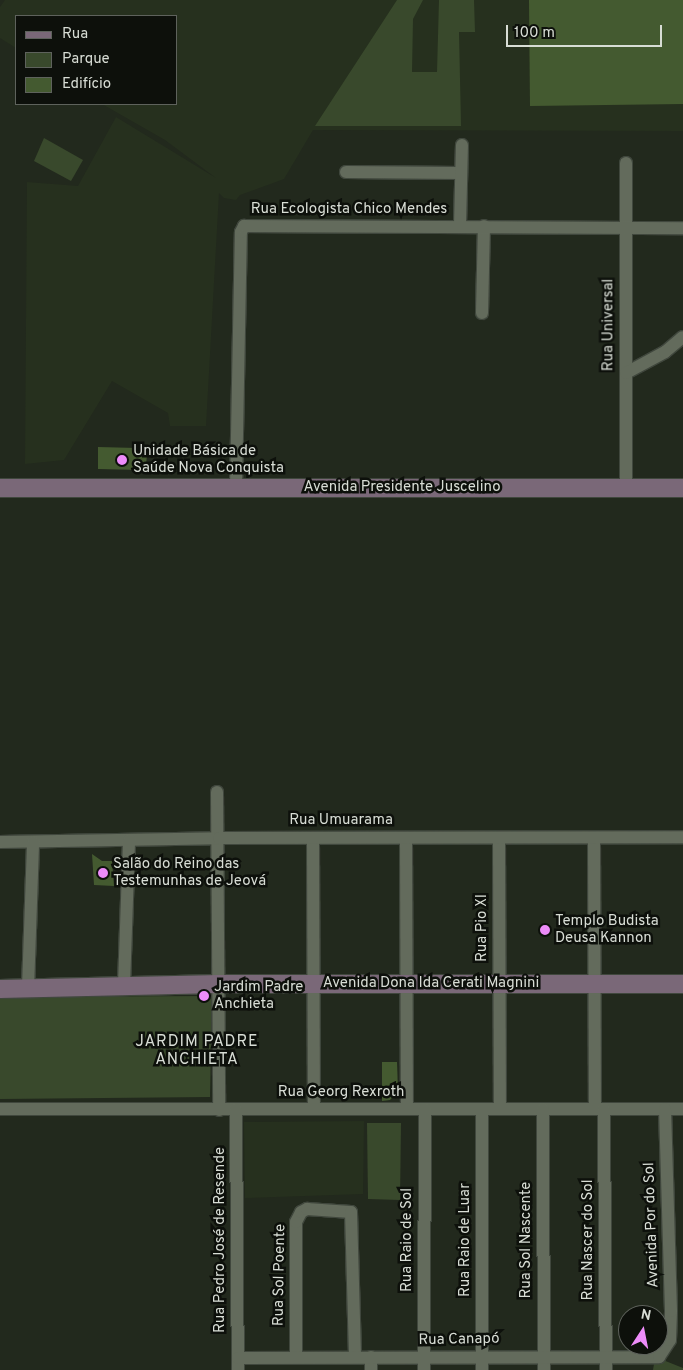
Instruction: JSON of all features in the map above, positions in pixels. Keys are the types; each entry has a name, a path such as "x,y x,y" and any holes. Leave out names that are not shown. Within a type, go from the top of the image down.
{"street":[{"path":"460,225 462,145"},
{"name":"Rua Universal","path":"626,163 626,487"},
{"path":"346,172 460,173"},
{"name":"Rua Ecologista Chico Mendes","path":"236,487 242,228 249,225 460,225 683,228"},
{"path":"482,313 484,226"},
{"path":"626,373 658,356 683,337"},
{"name":"Avenida Presidente Juscelino","path":"0,488 683,488"},
{"path":"217,792 219,838 219,1110"},
{"name":"Rua Umuarama","path":"0,842 219,838 683,837"},
{"path":"313,838 314,1109"},
{"path":"406,838 407,1109"},
{"name":"Rua Pio XI","path":"499,838 500,1109"},
{"name":"Rua Nascer do Sol","path":"594,838 594,984 606,1364"},
{"path":"124,985 129,840"},
{"path":"28,988 33,842"},
{"name":"Avenida Dona Ida Cerati Magnini","path":"0,989 219,984 683,984"},
{"name":"Rua Georg Rexroth","path":"0,1109 683,1109"},
{"name":"Rua Raio de Sol","path":"424,1370 425,1109"},
{"name":"Rua Raio de Luar","path":"482,1109 482,1370"},
{"name":"Rua Sol Nascente","path":"543,1109 544,1370"},
{"name":"Avenida Por do Sol","path":"665,1109 670,1340"},
{"name":"Rua Pedro José de Resende","path":"236,1110 238,1364"},
{"name":"Rua Sol Poente","path":"296,1356 296,1222 301,1212 306,1209 351,1212 355,1356"},
{"name":"Rua Canapó","path":"238,1364 296,1356 355,1356 371,1364 424,1357 482,1355 543,1356 606,1364 659,1357 670,1340"}],"shaded area":[{"path":"5,0 683,0 683,131 313,130 284,179 240,195 236,200 224,198 219,193 206,426 170,426 168,413 112,381 64,460 25,464 27,182 78,186 116,117 216,178 165,140 104,105 178,105 178,15 15,15 15,47 0,38 0,7"},
{"path":"364,1121 363,1194 245,1198 244,1122"}],"green space":[{"path":"397,0 423,0 413,19 412,72 437,72 439,0 474,0 475,32 459,32 461,126 315,126"},
{"path":"44,138 83,160 71,181 34,161"},
{"path":"212,996 210,1097 0,1099 0,997"},
{"path":"367,1123 401,1123 400,1200 368,1199"},
{"path":"663,1360 683,1368 683,1370 653,1370 654,1364"}],"building":[{"path":"529,0 683,0 683,104 530,106"},
{"name":"Unidade Básica de Saúde Nova Conquista","path":"98,447 137,448 137,454 147,454 146,466 141,470 98,469"},
{"name":"Salão do Reino das Testemunhas de Jeová","path":"92,854 102,861 112,861 114,886 94,885"},
{"path":"382,1062 397,1062 398,1091 390,1100 382,1101"}],"place":[{"name":"Unidade Básica de Saúde Nova Conquista","path":"122,460"},
{"name":"Salão do Reino das Testemunhas de Jeová","path":"103,873"},
{"name":"Templo Budista Deusa Kannon","path":"545,930"},
{"name":"Jardim Padre Anchieta","path":"204,996"}],"district":[{"name":"JARDIM PADRE ANCHIETA","path":"197,1051"}]}
